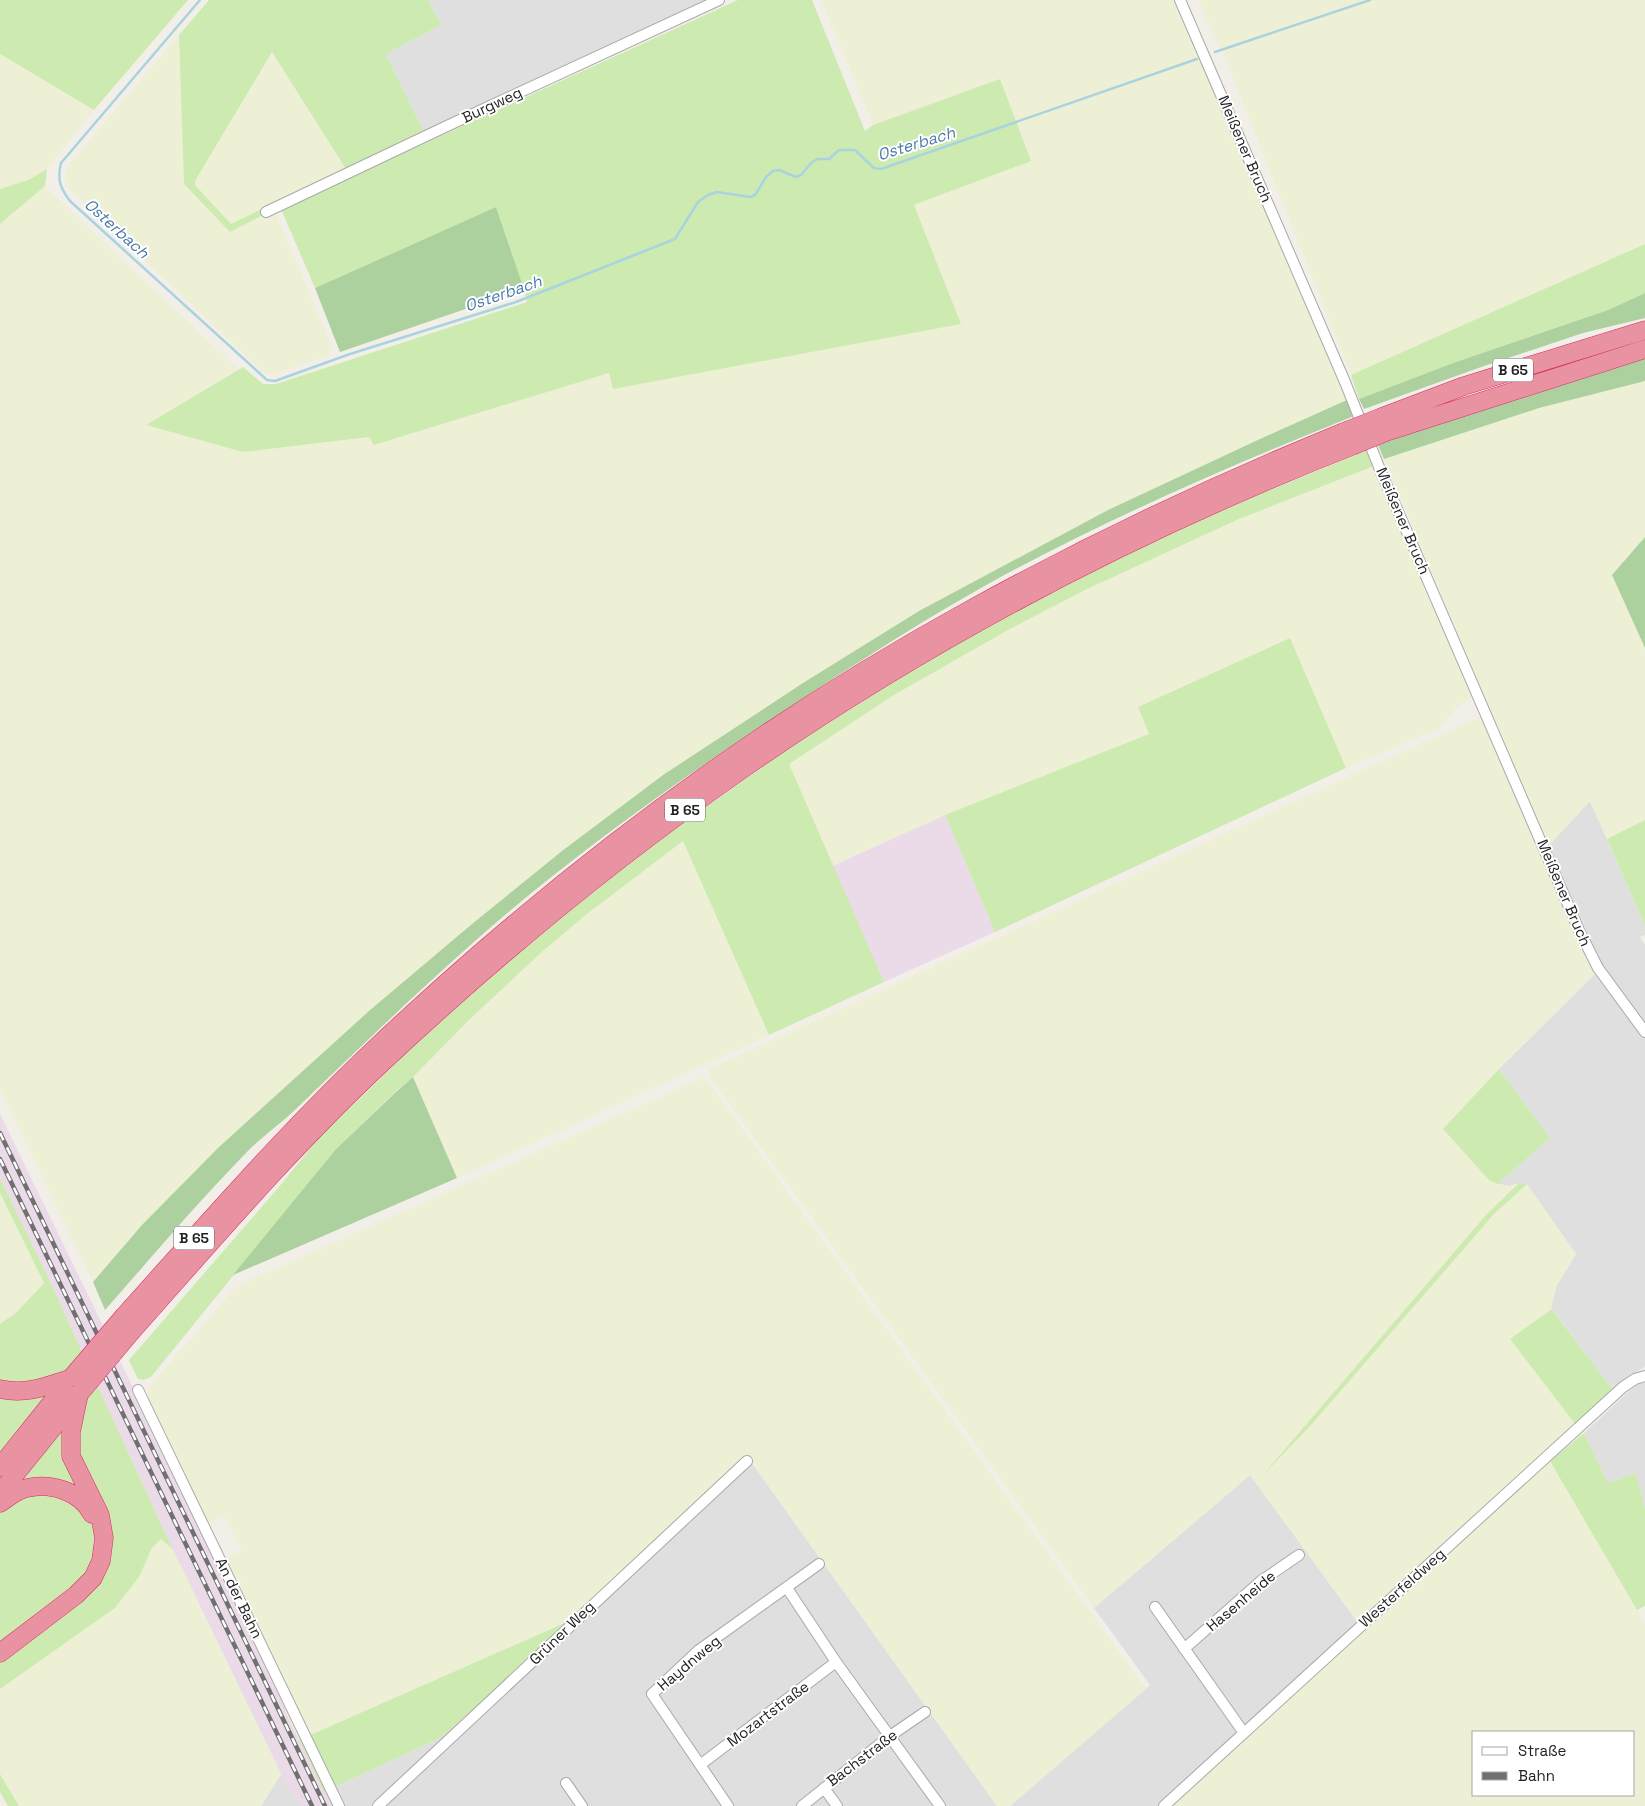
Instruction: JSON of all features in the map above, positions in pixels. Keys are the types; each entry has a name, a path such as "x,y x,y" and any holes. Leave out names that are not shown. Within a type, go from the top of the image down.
{"highway":[{"name":"B 65","path":"1384,425 1464,386 1645,330"},
{"name":"B 65","path":"0,1492 77,1388 264,1159 370,1053 466,967 594,860 667,804 808,707 893,654 1062,560 1169,508 1384,425 1645,349"},
{"name":"B 65","path":"0,1467 77,1388"},
{"path":"0,1389 30,1391 77,1388 71,1432 71,1456 100,1515 104,1538 101,1561 92,1578 76,1595 0,1653"},
{"path":"0,1503 16,1492 26,1488 46,1486 59,1489 75,1495 88,1506 94,1518 99,1538 96,1559 86,1576 71,1593 0,1646"}],"street":[{"name":"Burgweg","path":"266,212 719,0"},
{"name":"Meißener Bruch","path":"1180,0 1579,930 1598,968 1645,1032"},
{"name":"Westerfeldweg","path":"1164,1806 1623,1387 1635,1379 1645,1376"},
{"name":"An der Bahn","path":"138,1390 339,1806"},
{"name":"Grüner Weg","path":"378,1806 748,1461"},
{"name":"Hasenheide","path":"1184,1649 1262,1581 1299,1555"},
{"name":"Haydnweg","path":"728,1806 652,1694 699,1650 819,1564"},
{"path":"787,1588 836,1662 940,1806"},
{"path":"1154,1607 1244,1733"},
{"name":"Mozartstraße","path":"700,1765 836,1662"},
{"name":"Bachstraße","path":"802,1806 890,1736 925,1712"},
{"path":"566,1783 582,1806"},
{"path":"824,1788 837,1806"}],"shaded area":[{"path":"428,0 710,0 425,134 386,54 441,25"},
{"path":"1590,801 1645,926 1645,935 1640,937 1645,945 1645,1366 1613,1390 1551,1307 1557,1285 1576,1254 1519,1183 1510,1186 1498,1184 1550,1138 1499,1069 1603,966 1548,846"},
{"path":"945,815 995,932 884,982 832,866"},
{"path":"0,1114 218,1562 285,1706 286,1713 321,1781 331,1806 300,1806 281,1774 173,1550 48,1277 0,1178"},
{"path":"1645,1383 1645,1509 1636,1473 1608,1483 1584,1433 1627,1393 1638,1384"},
{"path":"747,1456 997,1806 331,1806 324,1792 442,1737"},
{"path":"1250,1475 1362,1628 1166,1806 1010,1806 1150,1685 1094,1608"},
{"path":"281,1774 300,1806 261,1806"}],"green space":[{"path":"0,0 188,0 94,110 0,54"},
{"path":"209,0 428,0 441,25 386,54 425,134 346,169 272,52 195,181 195,185 231,224 262,209 265,214 230,232 184,184 179,35"},
{"path":"738,0 812,0 865,131 873,125 1000,79 1031,161 914,205 961,324 613,389 609,373 374,445 369,437 243,452 146,425 243,367 263,384 276,384 527,302 496,207 315,288 281,209"},
{"path":"821,0 1175,0 1347,400 1108,510 919,611 803,683 663,775 562,851 472,924 142,1225 93,1282 0,1090 0,224 45,186 238,369 147,425 243,452 369,437 375,445 609,373 613,388 961,324 914,205 1031,161 1000,79 873,125"},
{"path":"1198,0 1645,0 1645,244 1351,375 1229,68"},
{"path":"179,35 184,184 230,231 270,212 277,216 332,346 329,355 275,374 265,374 77,197 69,189 64,179 69,164"},
{"path":"272,52 346,169 231,224 195,185 195,181"},
{"path":"0,54 94,110 47,169 28,180 0,189"},
{"path":"47,169 45,186 0,224 0,189 28,180"},
{"path":"496,207 524,289 340,352 315,288"},
{"path":"1645,244 1645,293 1608,310 1453,363 1359,399 1351,375"},
{"path":"1645,293 1645,318 1583,333 1364,409 1359,399 1453,363 1608,310"},
{"path":"1645,358 1645,381 1539,408 1384,459 1378,445 1511,399"},
{"path":"1645,381 1645,537 1612,575 1645,649 1645,820 1607,839 1590,801 1548,846 1384,459 1539,408"},
{"path":"1347,400 1354,416 1266,452 1135,510 1006,574 922,622 706,763 627,819 549,878 475,941 407,1002 292,1113 252,1147 192,1211 105,1310 93,1282 142,1225 219,1147 369,1011 472,924 562,851 663,775 803,683 919,611 1108,510"},
{"path":"1368,450 1374,466 1239,519 1087,589 1008,630 894,695 789,764 884,982 769,1035 683,841 587,914 544,950 336,1149 151,1377 144,1380 138,1379 129,1360 318,1139 422,1038 536,938 651,846 791,747 909,672 1003,618 1137,549 1253,497"},
{"path":"1374,466 1472,693 1470,698 1455,709 1439,729 1346,768 1290,638 1138,708 1149,734 945,815 832,865 789,764 894,695 1008,630 1087,589 1239,519"},
{"path":"1645,537 1645,648 1612,575"},
{"path":"1290,638 1346,768 995,932 945,815 1149,734 1138,707"},
{"path":"1484,715 1595,973 1499,1069 1443,1129 1498,1184 1510,1186 1519,1183 1486,1215 1269,1468 1312,1424 1494,1213 1527,1184 1576,1254 1557,1285 1552,1309 1510,1339 1575,1423 1357,1621 1250,1475 1094,1608 710,1077 709,1069"},
{"path":"1645,820 1645,926 1607,839"},
{"path":"683,841 769,1035 457,1178 413,1077 470,1019 544,950 587,914"},
{"path":"1499,1069 1550,1138 1498,1184 1489,1180 1443,1129"},
{"path":"413,1077 457,1178 233,1275 336,1149"},
{"path":"703,1078 708,1081 1146,1689 1010,1806 997,1806 747,1456 569,1621 299,1740 218,1562 242,1550 224,1516 201,1526 146,1402 150,1387 155,1380 234,1289 241,1284"},
{"path":"0,1178 48,1277 173,1550 161,1539 152,1548 139,1577 115,1608 0,1689 0,1324 17,1312 44,1283 0,1193"},
{"path":"1519,1183 1527,1184 1494,1214 1312,1424 1261,1477 1486,1215"},
{"path":"0,1193 44,1283 17,1312 0,1324"},
{"path":"1552,1309 1613,1390 1576,1425 1510,1339"},
{"path":"1584,1433 1608,1483 1636,1473 1645,1509 1645,1606 1637,1610 1550,1461"},
{"path":"1550,1461 1645,1624 1645,1806 1167,1806 1383,1609"},
{"path":"161,1539 173,1550 281,1774 261,1806 19,1806 0,1774 0,1689 115,1608 139,1577 152,1548"},
{"path":"569,1621 442,1737 324,1792 299,1740"},
{"path":"0,1774 19,1806 8,1806 0,1792"}],"waterway":[{"name":"Osterbach","path":"200,0 61,163 60,183 70,201 267,380 275,381 350,354 516,302 675,239 698,202 708,195 717,192 750,197 755,195 766,177 773,171 779,170 796,177 801,175 812,162 818,159 829,159 839,150 855,150 874,168 881,169 1197,59"},
{"name":"Osterbach","path":"1215,52 1370,0"}],"railway":[{"path":"0,1133 325,1806"},
{"path":"0,1159 312,1806"}]}
